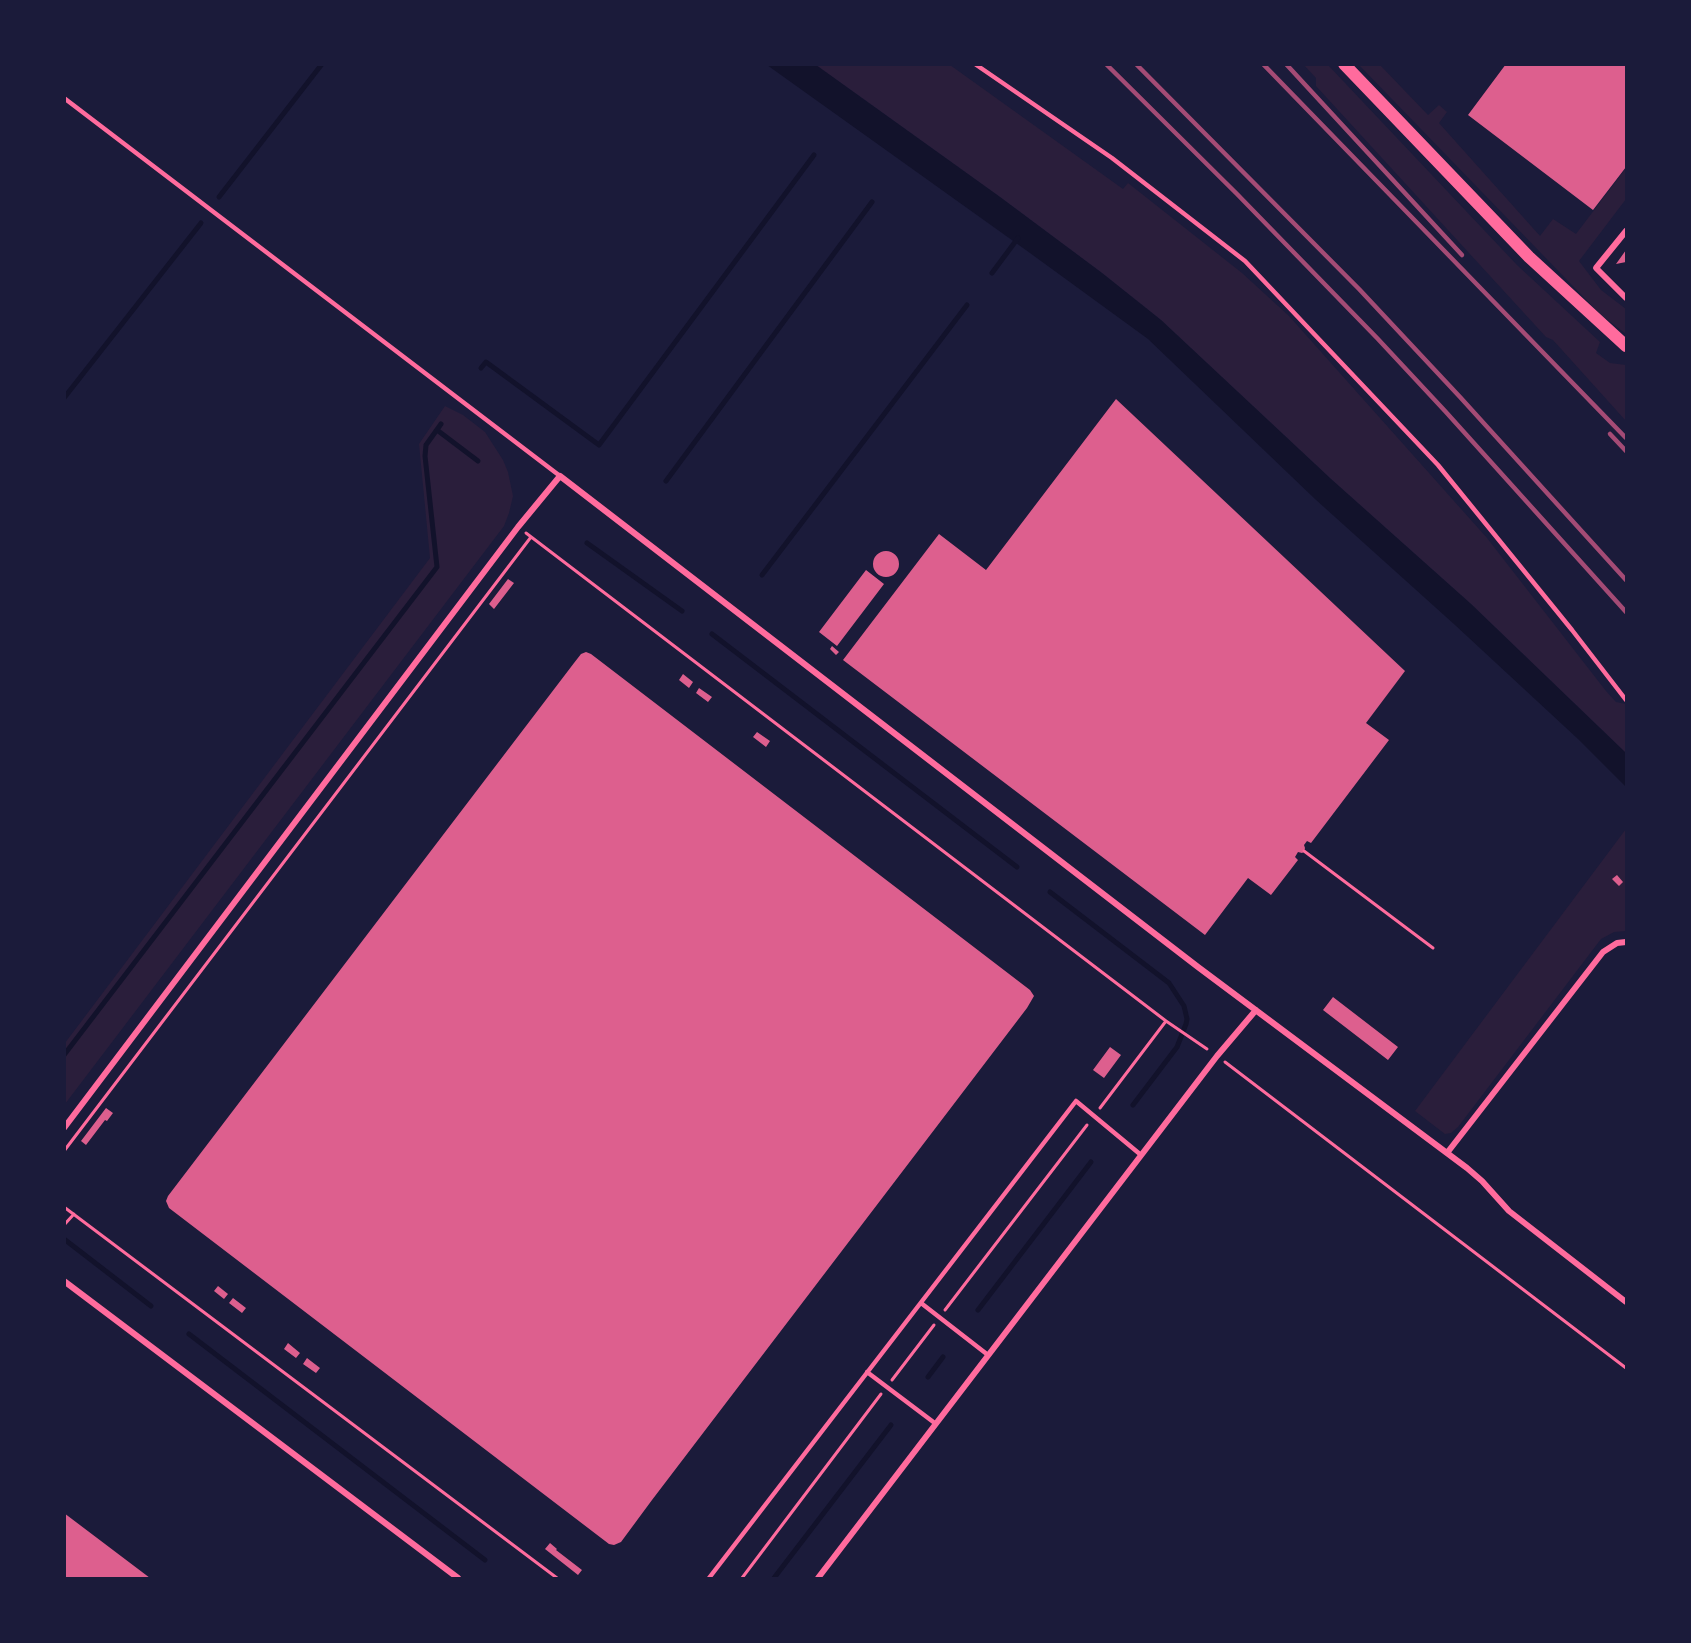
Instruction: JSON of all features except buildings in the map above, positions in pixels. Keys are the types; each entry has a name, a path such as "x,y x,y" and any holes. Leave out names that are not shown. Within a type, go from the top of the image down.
{"main road":[{"path":"1344,64 1529,257 1626,346"}],"street":[{"path":"1626,231 1596,267 1626,298"},
{"path":"64,1128 518,527 560,476 1256,1010 1447,1153 1482,1181 1509,1211 1626,1302"},
{"path":"1447,1153 1603,952 1617,943 1626,942"},
{"path":"818,1578 1217,1056 1256,1010"},
{"path":"64,1281 458,1578"}],"lane":[{"path":"975,64 1112,158 1245,261 1438,465 1626,700"},
{"path":"64,98 560,476"},
{"path":"710,1578 1076,1101 1141,1155"},
{"path":"921,1303 988,1355"},
{"path":"867,1372 936,1424"}],"path":[{"path":"518,527 1166,1021 1201,1045"},
{"path":"64,1151 531,537"},
{"path":"1304,851 1433,948"},
{"path":"742,1578 1166,1021"},
{"path":"1217,1056 1626,1368"},
{"path":"64,1207 557,1578"},
{"path":"66,1223 74,1214"}],"shaded area":[{"path":"767,65 816,65 1000,197 1161,320 1331,479 1471,604 1626,753 1626,787 1578,739 1455,625 1315,499 1148,339"},
{"path":"816,65 950,65 1123,189 1128,183 1242,273 1289,316 1487,538 1606,691 1616,702 1626,704 1626,753 1471,604 1331,479 1161,320 1000,197"},
{"path":"1304,65 1328,65 1517,265 1600,342 1596,353 1610,363 1626,365 1626,421 1316,86 1316,78"},
{"path":"1359,65 1380,65 1428,115 1439,105 1447,112 1439,123 1540,236 1553,219 1576,234 1626,168 1626,199 1579,261 1601,290 1626,309 1626,334 1600,314"},
{"path":"445,406 463,415 485,432 503,460 513,496 504,526 65,1104 65,1043 430,558 419,444"},
{"path":"1626,829 1626,931 1614,932 1601,939 1458,1127 1451,1133 1445,1134 1415,1111"}],"waterway":[{"path":"219,197 322,64"},
{"path":"481,368 486,362 599,445 814,155"},
{"path":"666,481 872,202"},
{"path":"64,398 201,223"},
{"path":"992,273 1018,238"},
{"path":"762,575 967,305"},
{"path":"64,1055 437,567 425,456 426,445 441,424"},
{"path":"437,430 478,461"},
{"path":"587,543 682,611"},
{"path":"712,634 1017,867"},
{"path":"1050,892 1169,983 1184,1006 1187,1019 1177,1047 1133,1105"},
{"path":"978,1310 1091,1162"},
{"path":"64,1239 151,1306"},
{"path":"189,1334 485,1560"},
{"path":"928,1377 943,1357"},
{"path":"774,1578 891,1425"}],"railway":[{"path":"1106,64 1377,338 1626,612"},
{"path":"1136,64 1359,289 1626,580"},
{"path":"1263,64 1626,438"},
{"path":"1286,64 1462,255"},
{"path":"1610,434 1626,451"}]}
